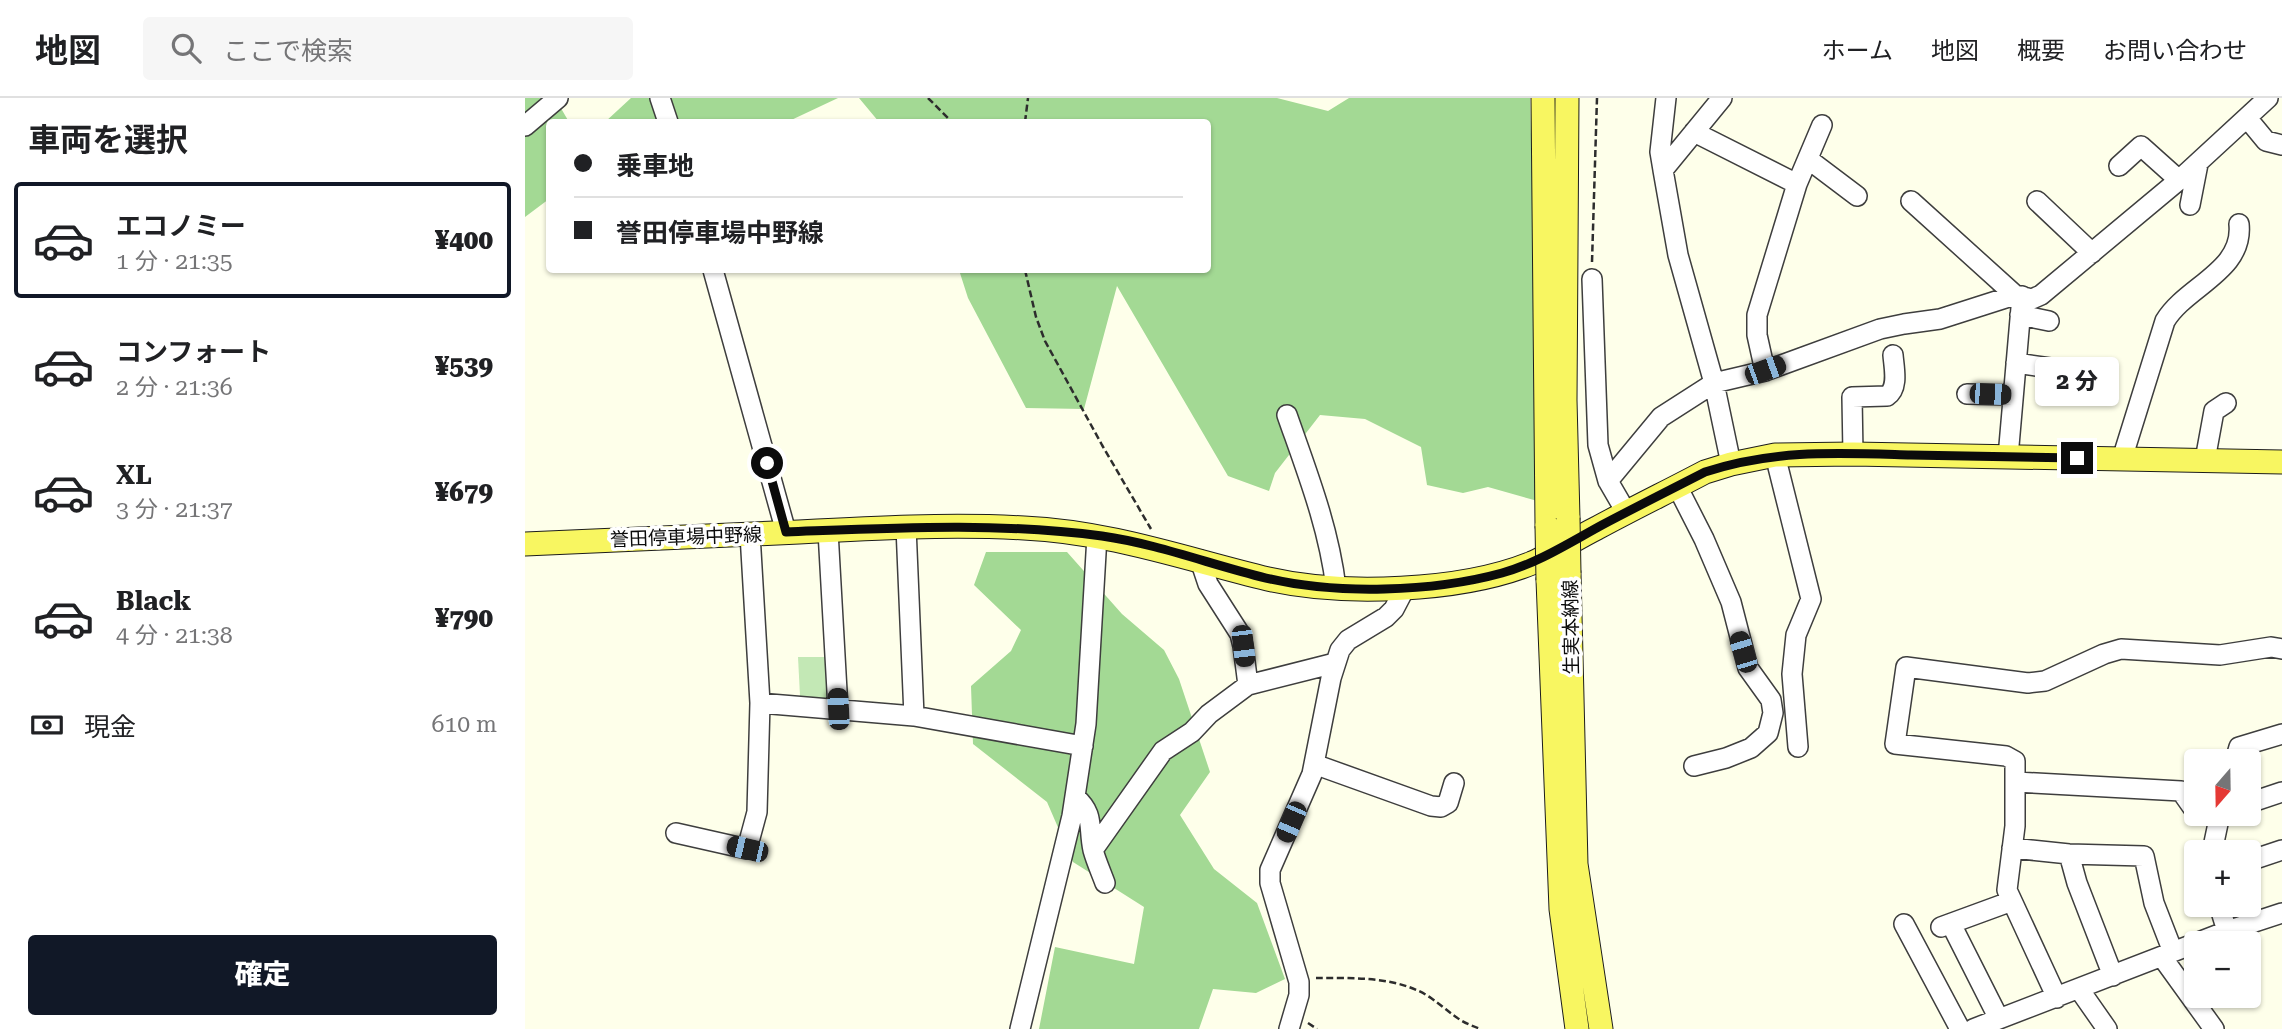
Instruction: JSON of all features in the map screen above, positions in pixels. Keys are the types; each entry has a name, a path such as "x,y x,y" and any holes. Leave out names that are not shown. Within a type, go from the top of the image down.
{"main road":[{"name":"生実本納線","path":"1543,98 1559,576 1576,864 1601,1029"},
{"name":"生実本納線","path":"1557,522 1565,400 1567,98"},
{"name":"誉田停車場中野線","path":"525,544 947,525 1027,528 1097,536 1164,550 1268,579 1336,589 1405,588 1468,580 1533,562 1705,472 1775,455 2282,462"},
{"name":"生実本納線","path":"1559,576 1561,909 1577,1029"}],"street":[{"path":"525,126 558,98"},
{"path":"660,98 667,119"},
{"path":"1667,98 1660,152 1663,170 1678,255 1714,383 1731,464"},
{"path":"1663,170 1722,98"},
{"path":"1608,481 1661,417 1714,383 1765,370 1880,329 1940,320 2041,295 2198,164 2269,98"},
{"path":"2247,118 2266,141 2282,145"},
{"path":"1765,370 1757,315 1797,184 1822,125"},
{"path":"1694,132 1797,184"},
{"path":"2119,166 2141,146 2179,180"},
{"path":"1808,159 1857,196"},
{"path":"2190,205 2198,164"},
{"path":"1911,201 2019,302 2049,321"},
{"path":"2038,201 2092,253"},
{"path":"2122,459 2165,321 2185,298 2212,279 2234,252 2240,242 2239,223"},
{"path":"714,273 786,532"},
{"path":"1592,279 1598,445 1608,481 1626,512"},
{"path":"2008,457 2019,302"},
{"path":"1853,454 1852,397 1887,397 1892,393 1893,355"},
{"path":"2016,363 2057,369"},
{"path":"1967,394 2014,395"},
{"path":"2205,460 2214,411 2226,403"},
{"path":"1287,415 1316,499 1333,562 1336,589"},
{"path":"1775,455 1811,599 1796,635 1793,674 1798,747"},
{"path":"1677,486 1704,539 1731,602 1748,667 1771,699 1773,713 1767,733 1752,748 1694,766"},
{"path":"907,527 914,716"},
{"path":"828,530 838,709"},
{"path":"676,833 747,849 757,812 761,703 750,534"},
{"path":"1020,1029 1075,797 1083,746 1097,536"},
{"path":"1200,560 1208,584 1240,634 1248,685"},
{"path":"1289,1029 1299,995 1299,979 1270,884 1270,870 1312,774 1340,650 1348,640 1386,617 1394,609 1405,588"},
{"path":"2057,998 2007,890 2015,826 2015,761 2006,756 1895,744 1906,667 2028,683 2045,681 2104,654 2122,649 2220,655 2270,648 2282,649"},
{"path":"1093,850 1163,751 1192,733 1209,714 1248,685 1335,663"},
{"path":"761,703 914,716 1083,746"},
{"path":"2238,749 2282,734"},
{"path":"1314,764 1431,806 1441,807 1448,803 1454,783"},
{"path":"2016,782 2181,791 2184,795"},
{"path":"2261,799 2282,792"},
{"path":"1075,797 1089,813 1093,850 1105,883"},
{"path":"2011,848 2069,854 2144,856 2167,954 2214,1029"},
{"path":"2261,858 2282,850"},
{"path":"2069,854 2077,883 2113,976"},
{"path":"1999,1019 1945,926 2013,901"},
{"path":"2223,917 2227,931 2282,912"},
{"path":"1904,924 1960,1029"},
{"path":"1973,1029 2184,947"},
{"path":"2079,989 2107,1029"}],"path":[{"path":"928,98 949,119"},
{"path":"1025,119 1028,98"},
{"path":"1592,279 1597,98"},
{"path":"1026,273 1045,341 1164,550"},
{"path":"1299,979 1345,978 1410,986 1432,999 1463,1024 1481,1029"}],"green space":[{"path":"525,98 555,98 567,119 546,119 546,201 525,217"},
{"path":"631,98 838,98 793,119 608,119"},
{"path":"859,98 1277,98 1328,111 1349,98 1530,98 1537,360 1552,505 1488,487 1463,493 1427,485 1421,447 1365,419 1320,415 1275,473 1269,491 1228,476 1117,286 1084,409 1026,408 968,298 960,273 1211,273 1211,119 876,119"},
{"path":"986,552 1067,552 1122,614 1164,650 1179,679 1210,772 1180,815 1214,869 1257,903 1285,979 1256,993 1213,989 1199,1029 1039,1029 1055,947 1134,964 1144,907 1073,862 1047,802 973,744 971,686 1011,651 1021,630 974,585"},
{"path":"798,657 832,657 833,700 800,696"}],"route":[{"path":"767,463 786,532 947,525 1027,528 1105,537 1164,550 1268,579 1306,586 1371,589 1405,588 1500,573 1533,562 1705,472 1775,455 2077,458"}]}
